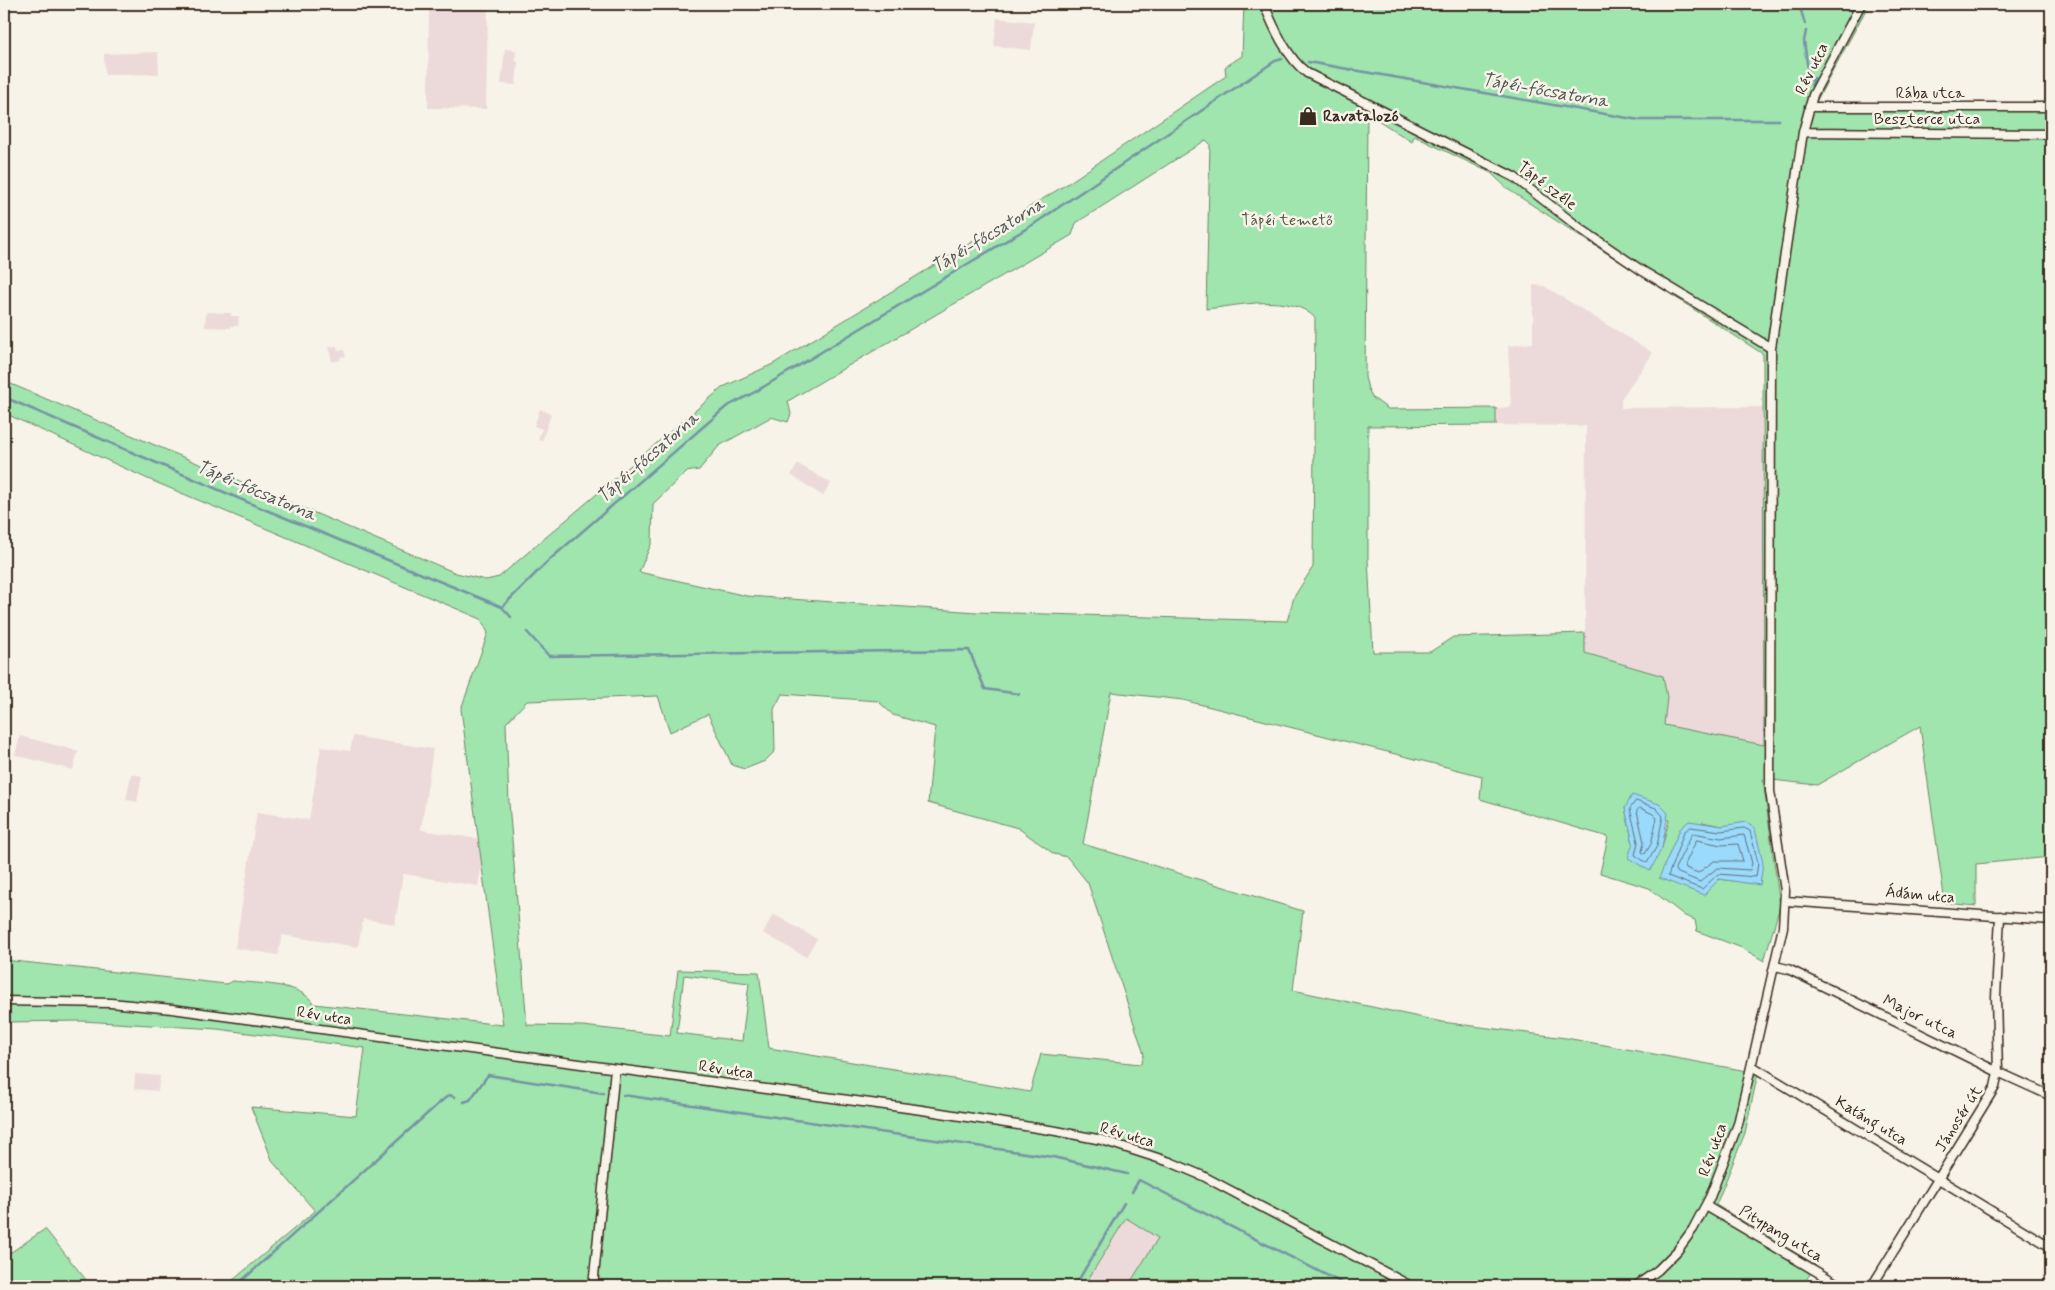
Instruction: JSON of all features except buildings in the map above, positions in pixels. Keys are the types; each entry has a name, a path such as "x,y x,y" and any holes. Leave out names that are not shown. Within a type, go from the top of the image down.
{"street":[{"name":"Tápé széle","path":"1264,4 1297,64 1312,76 1508,174 1581,229 1641,270 1771,348"},
{"name":"Rév utca","path":"1636,1286 1658,1270 1677,1251 1706,1206 1738,1124 1783,927 1786,900 1770,791 1771,348 1808,107 1861,4"},
{"name":"Rába utca","path":"1808,107 2051,107"},
{"name":"Beszterce utca","path":"1803,132 2051,134"},
{"name":"Ádám utca","path":"1786,900 2051,920"},
{"name":"Jánosér út","path":"1872,1286 1994,1087 1998,1072 1996,997 2000,916"},
{"name":"Major utca","path":"1775,966 1788,969 2051,1096"},
{"name":"Rév utca","path":"4,1001 77,1001 154,1007 922,1110 1102,1140 1170,1162 1203,1176 1411,1286"},
{"name":"Katáng utca","path":"1752,1066 2051,1247"},
{"path":"593,1286 615,1069"},
{"name":"Pitypang utca","path":"1706,1206 1842,1286"}],"shaded area":[{"path":"429,4 488,4 486,109 428,108"},
{"path":"997,18 1034,22 1031,50 994,46"},
{"path":"505,49 516,50 515,61 518,62 516,85 501,84"},
{"path":"158,52 159,74 105,75 104,54"},
{"path":"1533,285 1544,286 1653,353 1621,399 1621,408 1763,407 1764,746 1664,725 1667,697 1663,676 1585,653 1586,426 1496,425 1496,408 1511,407 1508,346 1533,343"},
{"path":"206,312 231,313 231,316 239,316 238,326 231,326 231,328 205,327"},
{"path":"337,346 338,351 344,350 346,356 340,357 341,360 332,362 329,347"},
{"path":"540,409 551,414 542,441 538,439 542,429 534,426"},
{"path":"798,464 831,483 823,496 791,475"},
{"path":"20,736 78,751 73,770 15,755"},
{"path":"353,736 433,749 421,830 486,840 478,886 403,874 395,924 363,919 358,947 282,935 278,955 235,948 257,812 309,820 321,747 350,751"},
{"path":"131,774 142,776 137,802 126,800"},
{"path":"773,914 817,939 806,957 763,933"},
{"path":"135,1074 160,1076 158,1091 134,1089"},
{"path":"1126,1218 1158,1238 1128,1286 1084,1286"}],"green space":[{"name":"Tápéi temető","path":"1244,4 1869,4 1815,104 2051,103 2051,857 1976,864 1976,906 1945,903 1920,726 1817,785 1763,779 1780,906 1764,961 1742,948 1697,931 1695,920 1685,916 1649,888 1600,873 1608,837 1480,799 1482,776 1183,700 1111,692 1083,844 1303,911 1293,990 1442,1022 1566,1038 1758,1073 1745,1133 1716,1205 1816,1265 1802,1286 1128,1286 1158,1238 1126,1218 1084,1286 226,1286 315,1211 273,1162 251,1107 356,1116 365,1048 217,1029 82,1021 4,1022 4,960 226,984 233,981 278,985 299,992 308,997 314,1004 503,1025 461,709 488,633 481,619 148,479 4,413 4,381 456,573 486,580 499,577 723,387 773,364 1067,184 1226,76 1225,67 1242,56","holes":["1367,113 1412,142 1414,136 1491,173 1509,190 1763,354 1764,745 1664,725 1667,697 1663,676 1585,653 1585,633 1453,637 1430,652 1373,652 1368,559 1368,426 1496,425 1496,408 1388,409 1373,398 1365,377","1206,140 1210,144 1206,309 1278,303 1292,305 1305,310 1315,318 1313,567 1294,597 1287,621 977,612 747,596 639,572 652,542 653,504 686,472 699,470 719,446 771,417 788,422 791,414 788,401 1072,235 1076,223","782,694 878,701 893,715 935,727 928,803 1018,828 1054,854 1067,857 1088,883 1144,1054 1141,1064 1041,1054 1030,1092 769,1048 759,972 678,970 670,1036 583,1026 527,1025 509,803 506,723 527,701 658,696 670,732 708,714 732,765 745,769 765,761 775,751 774,709","1625,808 1669,820 1662,848 1633,843","1702,822 1722,826 1733,825 1760,884 1719,879","684,975 749,983 742,1041 677,1033"]},
{"path":"45,1229 91,1286 4,1286 4,1257"}],"water":[{"path":"1632,795 1659,804 1668,813 1662,848 1650,871 1628,858 1633,843 1625,808"},
{"path":"1689,821 1722,826 1746,822 1755,829 1763,863 1760,885 1719,879 1704,895 1659,878 1680,829"}],"waterway":[{"path":"1799,4 1805,24"},
{"path":"1806,31 1804,41 1809,78 1813,81"},
{"name":"Tápéi-főcsatorna","path":"502,607 547,562 726,407 755,392 1034,224 1275,61 1282,59"},
{"name":"Tápéi-főcsatorna","path":"1308,62 1639,120 1779,120"},
{"path":"1811,85 1814,78"},
{"name":"Tápéi-főcsatorna","path":"4,397 254,505 502,607 511,617"},
{"path":"527,632 549,656 969,650 985,689 1019,694"},
{"path":"464,1102 470,1100 488,1075 603,1093"},
{"path":"236,1286 438,1104 449,1095 455,1097"},
{"path":"623,1095 1053,1157 1127,1174"},
{"path":"1132,1192 1139,1180 1348,1286"},
{"path":"1075,1286 1124,1203"}],"place":[{"name":"Ravatalozó","path":"1308,116"}]}
